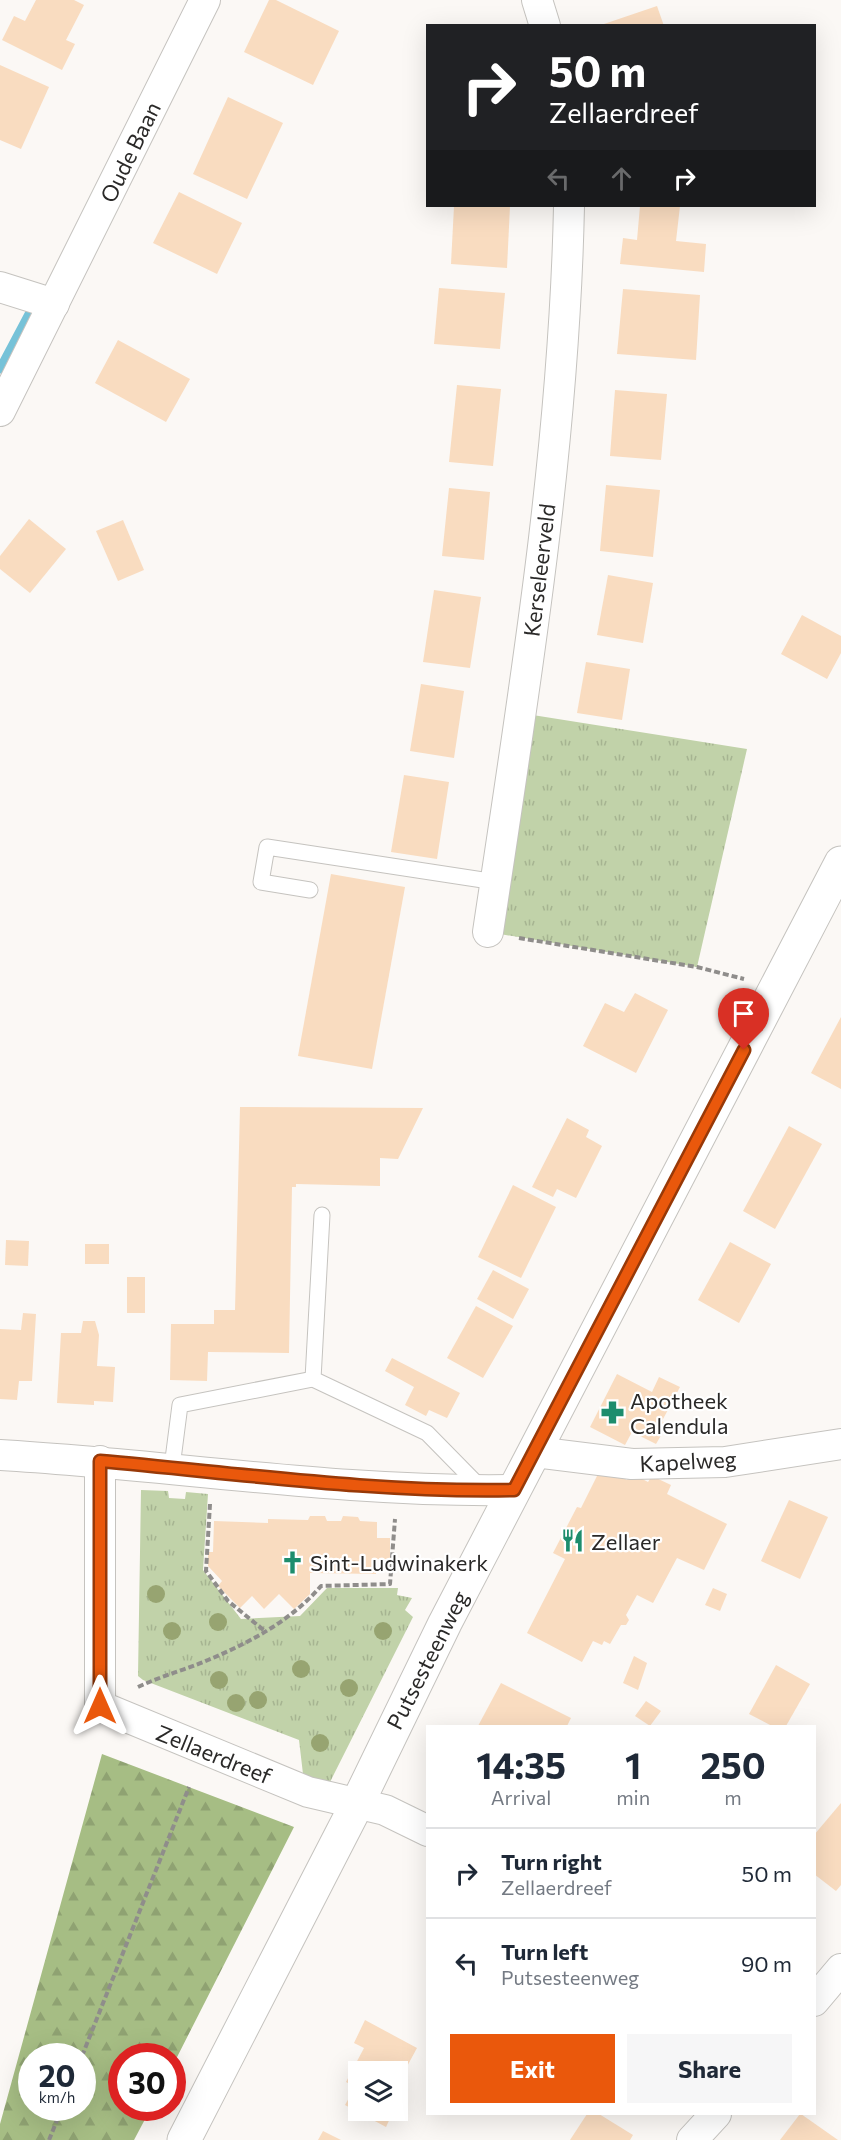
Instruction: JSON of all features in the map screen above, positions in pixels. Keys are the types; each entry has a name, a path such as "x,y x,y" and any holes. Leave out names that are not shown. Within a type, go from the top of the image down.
{"main road":[{"name":"Putsesteenweg","path":"184,2140 358,1802 445,1623 499,1490 535,1452 841,863"}],"street":[{"name":"Oude Baan","path":"0,411 205,0"},
{"path":"537,0 544,24"},
{"name":"Kerseleerveld","path":"488,932 542,557 566,292 569,207"},
{"path":"0,287 54,304"},
{"name":"Kapelweg","path":"535,1452 632,1464 725,1462 841,1444"},
{"path":"0,1455 100,1461 397,1486 499,1490"},
{"path":"100,1461 100,1706"},
{"name":"Zellaerdreef","path":"100,1706 308,1792 385,1810 426,1830"},
{"path":"816,1999 841,1969"},
{"path":"692,2140 715,2115"}],"lane":[{"path":"310,890 261,882 267,847 496,882"},
{"path":"313,1379 322,1215"},
{"path":"172,1467 180,1405 313,1379 427,1433 499,1490"}],"path":[{"path":"488,932 697,968 776,987"},
{"path":"212,1472 207,1571 228,1601 266,1632"},
{"path":"100,1706 166,1674 207,1661 266,1632 305,1605 321,1586 390,1584 397,1486"},
{"path":"87,2043 189,1787"},
{"path":"49,2140 57,2121"}],"green space":[{"path":"520,713 747,749 697,967 488,932"},
{"path":"141,1490 168,1491 169,1498 185,1499 186,1492 208,1494 203,1570 241,1619 300,1616 327,1588 398,1588 397,1595 412,1598 405,1610 413,1617 329,1784 303,1774 299,1740 143,1680 138,1676"},
{"path":"102,1754 294,1827 184,2043 108,2043 108,2121 144,2121 134,2140 0,2140 0,2124 18,2059 18,2121 96,2121 96,2043 22,2043"}],"building":[{"path":"36,0 74,0 84,5 66,40 75,44 62,70 2,40 14,16 25,21"},
{"path":"269,0 276,0 339,31 313,85 244,52"},
{"path":"657,6 663,24 604,24"},
{"path":"0,65 49,87 21,149 0,140"},
{"path":"228,97 283,123 247,199 193,174"},
{"path":"179,192 242,223 217,274 153,243"},
{"path":"454,207 510,207 507,268 451,264"},
{"path":"640,207 680,207 676,241 706,244 704,272 620,264 623,238 637,240"},
{"path":"439,288 505,293 500,349 434,344"},
{"path":"623,289 700,295 696,360 617,354"},
{"path":"118,340 190,379 166,422 95,383"},
{"path":"457,385 501,389 493,466 449,462"},
{"path":"615,390 667,394 661,460 610,456"},
{"path":"606,485 660,490 653,557 600,551"},
{"path":"449,488 490,492 484,560 442,556"},
{"path":"29,519 66,549 30,593 0,569 0,556"},
{"path":"123,520 144,570 118,581 96,531"},
{"path":"608,575 653,583 643,643 597,635"},
{"path":"434,590 481,597 470,668 423,662"},
{"path":"802,615 841,636 841,653 827,679 781,654"},
{"path":"586,662 630,669 622,720 577,713"},
{"path":"421,684 464,691 454,758 410,751"},
{"path":"404,775 449,782 437,859 391,852"},
{"path":"331,874 405,887 372,1069 298,1056"},
{"path":"635,993 668,1010 636,1073 583,1046 605,1003 624,1012"},
{"path":"841,1017 841,1089 811,1073"},
{"path":"240,1107 423,1108 398,1159 380,1158 380,1186 296,1184 296,1187 292,1187 289,1353 208,1352 207,1381 170,1380 171,1324 214,1324 214,1310 235,1310"},
{"path":"567,1118 589,1130 586,1137 602,1146 576,1198 557,1189 553,1197 532,1187"},
{"path":"789,1126 822,1144 775,1229 743,1211"},
{"path":"513,1185 556,1207 521,1278 478,1257"},
{"path":"6,1240 29,1241 28,1266 5,1265"},
{"path":"730,1242 771,1264 739,1323 698,1300"},
{"path":"85,1244 109,1244 109,1264 85,1264"},
{"path":"493,1270 529,1289 513,1319 477,1299"},
{"path":"127,1277 145,1277 145,1313 127,1313"},
{"path":"476,1306 513,1326 483,1378 447,1358"},
{"path":"23,1313 36,1314 32,1381 19,1381 17,1400 0,1399 0,1329 21,1330"},
{"path":"83,1321 95,1321 99,1335 97,1366 115,1367 113,1402 94,1401 94,1405 57,1403 61,1333 81,1333"},
{"path":"392,1358 460,1393 447,1418 429,1410 426,1416 405,1405 414,1387 385,1371"},
{"path":"617,1374 652,1392 659,1377 680,1387 662,1421 667,1425 656,1444 632,1432 625,1445 590,1427"},
{"path":"610,1471 627,1480 631,1473 648,1482 652,1476 671,1485 667,1494 727,1524 704,1570 677,1558 653,1603 637,1595 626,1615 629,1620 626,1625 621,1625 610,1644 604,1641 602,1645 593,1641 582,1662 527,1633 565,1559 553,1553 577,1507 581,1508 599,1472 608,1476"},
{"path":"789,1500 828,1517 800,1579 761,1561"},
{"name":"Sint-Ludwinakerk","path":"310,1516 325,1516 327,1521 341,1521 343,1516 358,1517 360,1521 377,1522 377,1538 390,1538 390,1559 376,1559 376,1574 310,1573 310,1594 294,1609 279,1594 264,1609 252,1596 240,1608 218,1586 222,1581 208,1566 208,1552 213,1552 214,1521 268,1523 268,1519 308,1520"},
{"path":"713,1588 727,1594 720,1611 705,1605"},
{"path":"634,1656 647,1663 638,1690 623,1683"},
{"path":"776,1665 810,1684 787,1725 770,1725 749,1714"},
{"path":"501,1683 571,1718 568,1725 479,1725"},
{"path":"646,1701 661,1711 651,1725 635,1716"},
{"path":"841,1803 841,1885 836,1891 816,1876 816,1833"},
{"path":"365,2020 417,2048 408,2065 408,2061 357,2061 364,2048 354,2043"},
{"path":"586,2115 601,2115 633,2135 630,2140 570,2140"},
{"path":"799,2115 802,2115 838,2140 780,2140"},
{"path":"375,2121 389,2121 386,2127"},
{"path":"323,2131 341,2140 318,2140"}],"waterway":[{"path":"0,369 29,314"}],"place":[{"name":"Apotheek Calendula","path":"612,1413"},
{"name":"Zellaer","path":"573,1541"},
{"name":"Sint-Ludwinakerk","path":"292,1562"}],"route":[{"path":"100,1706 100,1461 285,1478 466,1491 514,1490 744,1050"}]}
